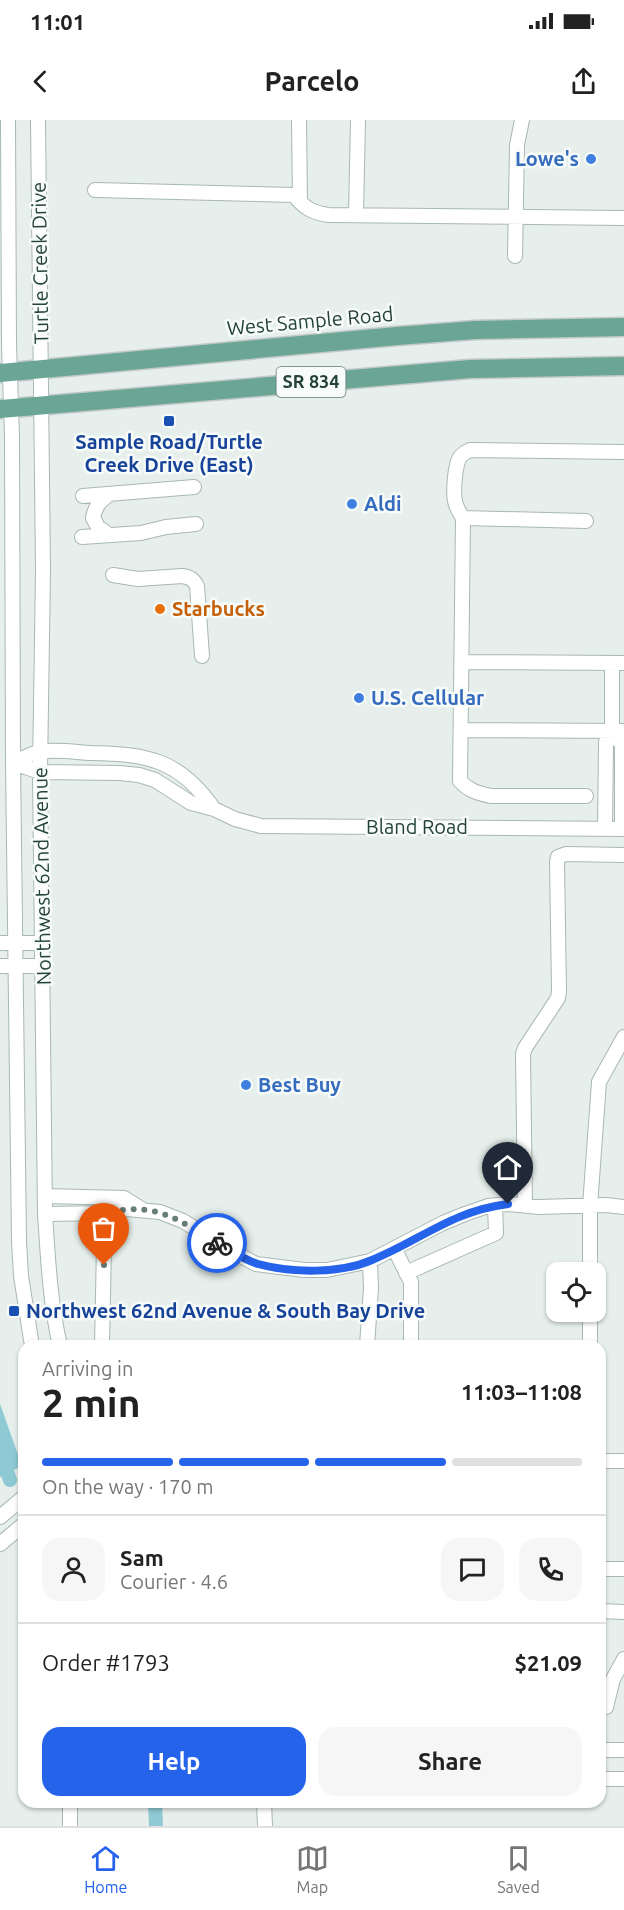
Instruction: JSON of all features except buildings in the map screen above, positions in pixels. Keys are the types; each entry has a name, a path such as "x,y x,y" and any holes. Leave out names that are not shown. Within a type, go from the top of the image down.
{"main road":[{"name":"West Sample Road","path":"5,373 475,330 624,327"},
{"name":"SR 834","path":"6,409 470,369 624,366"}],"street":[{"name":"Turtle Creek Drive","path":"5,373 4,147 8,120"},
{"name":"Turtle Creek Drive","path":"38,120 41,406"},
{"path":"299,120 300,202"},
{"path":"356,215 358,120"},
{"path":"515,256 517,145 522,120"},
{"path":"95,190 294,195 308,210 317,214 624,218"},
{"name":"Northwest 62nd Avenue","path":"5,373 6,637 13,763 7,820 16,943 19,1241 21,1276 31,1340"},
{"name":"Northwest 62nd Avenue","path":"41,406 43,570 40,772 45,1214 48,1271 59,1340"},
{"path":"586,796 491,796 476,793 466,788 460,781 464,518 455,501 456,467 463,454 470,450 624,452"},
{"path":"82,496 106,497 194,487"},
{"path":"106,497 96,506 93,518 98,527 107,533"},
{"path":"464,518 586,521"},
{"path":"82,537 107,533 141,533 166,527 196,524"},
{"path":"113,575 138,579 182,576 194,580 197,586 202,656"},
{"path":"462,662 618,663 618,731 622,745 623,829"},
{"path":"462,730 618,731"},
{"path":"605,829 606,742 618,731"},
{"name":"Bland Road","path":"13,763 40,752 124,753 142,756 179,772 202,792 214,809"},
{"name":"Bland Road","path":"13,763 40,772 139,775 155,780 191,803 261,826 623,829"},
{"path":"525,1205 523,1054 558,998 558,857 566,854 624,855"},
{"path":"0,943 42,943"},
{"path":"0,966 43,966"},
{"path":"590,1262 590,1206 599,1082 624,1037"},
{"path":"45,1196 124,1198 145,1211"},
{"path":"45,1214 112,1212 127,1209 160,1212 183,1221 256,1264 304,1270 327,1270 370,1261 443,1223 495,1206 508,1204 624,1207"},
{"path":"406,1273 496,1233 495,1206"},
{"path":"102,1340 104,1245 112,1212"},
{"path":"395,1250 411,1282 411,1340"},
{"path":"367,1340 370,1261"},
{"path":"590,1322 590,1340"},
{"path":"606,1461 624,1461"},
{"path":"0,1509 18,1501"},
{"path":"0,1517 18,1502"},
{"path":"0,1544 18,1529"},
{"path":"606,1569 624,1569"},
{"path":"606,1611 624,1612"},
{"path":"606,1707 613,1679 624,1659"},
{"path":"606,1750 624,1750"},
{"path":"606,1779 624,1779"},
{"path":"70,1808 70,1826"},
{"path":"264,1808 265,1826"}],"water":[{"path":"0,1404 18,1455 18,1468 0,1477"}],"waterway":[{"path":"0,1450 10,1480"},
{"path":"155,1808 156,1826"}],"way so far":[{"path":"104,1265 104,1245 112,1212 127,1209 160,1212 183,1221 217,1243"}],"place":[{"name":"Lowe's","path":"591,159"},
{"name":"Sample Road/Turtle Creek Drive (East)","path":"169,421"},
{"name":"Aldi","path":"352,504"},
{"name":"Starbucks","path":"160,609"},
{"name":"U.S. Cellular","path":"359,698"},
{"name":"Best Buy","path":"246,1085"},
{"name":"Northwest 62nd Avenue & South Bay Drive","path":"14,1311"}],"route":[{"path":"217,1243 256,1264 304,1270 327,1270 370,1261 443,1223 488,1206 508,1204"}]}
